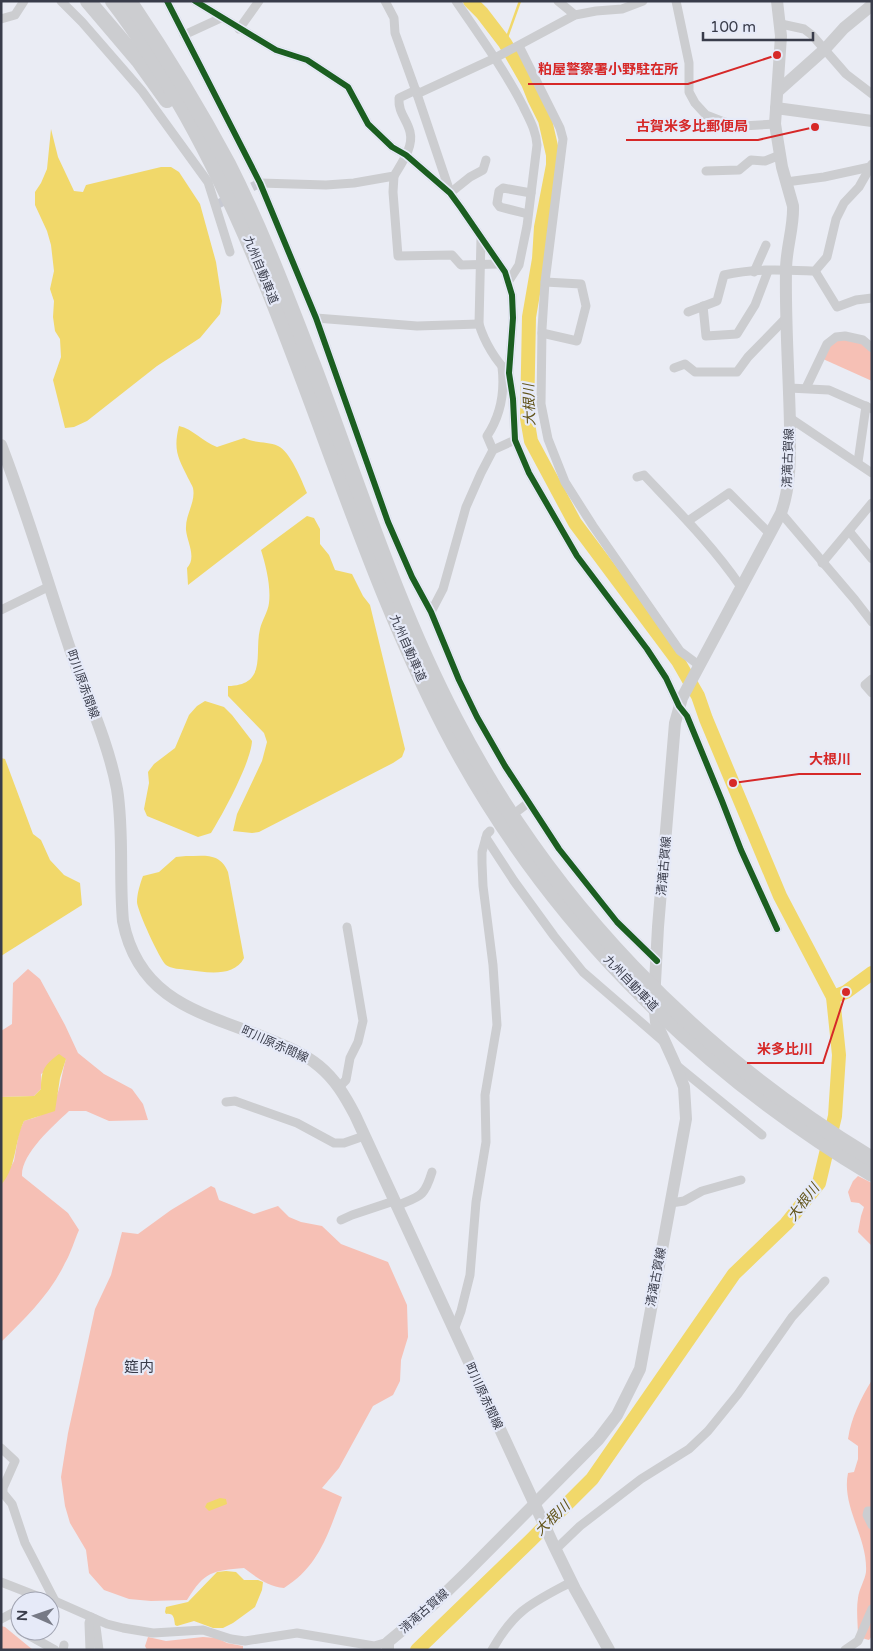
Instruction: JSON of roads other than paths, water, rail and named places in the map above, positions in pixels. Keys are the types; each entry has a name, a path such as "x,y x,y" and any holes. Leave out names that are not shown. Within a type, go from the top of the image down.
{"highway":[{"path":"88,1 133,54 157,86 240,219"},
{"name":"九州自動車道","path":"113,1 168,82 212,162 240,219 280,317 389,605 446,729 479,787 517,846 539,877 590,939 667,1011 725,1055 811,1128 855,1156 872,1174"},
{"name":"九州自動車道","path":"129,1 189,94 229,166 314,367 384,558 428,663 455,720 488,778 543,861 649,993"},
{"path":"136,1 148,29"},
{"name":"九州自動車道","path":"855,1156 872,1158"}],"main road":[{"name":"清滝古賀線","path":"388,1646 536,1508 603,1434 617,1415 640,1369 686,1119 684,1087 656,1022 654,1001 658,927 675,723 681,702 781,513 787,490 790,463 786,269 793,206 786,182 775,124 781,24 777,1"},
{"path":"778,92 825,49 844,28 872,5"},
{"path":"776,108 872,121"},
{"name":"町川原赤間線","path":"1,445 29,519 70,648 113,769 121,828 123,921 134,956 149,979 169,997 192,1010 296,1051 330,1075 339,1087 364,1136 554,1548 609,1650"}],"street":[{"path":"1,19 15,15 24,1"},
{"path":"61,1 82,22 142,91 208,182 230,252"},
{"path":"167,1 260,183 316,318 388,522 412,577 431,612 459,680 477,717 528,803 559,849 618,922 657,961"},
{"path":"195,1 276,50 307,60 348,87 368,124 392,148 406,155 450,192"},
{"path":"239,29 259,1"},
{"path":"385,1 394,18 395,34 450,192 504,272 512,295 513,318 501,402 494,425 487,436 493,450"},
{"path":"456,1 512,84 537,136 531,193 519,265 508,282"},
{"path":"558,1 575,15"},
{"path":"499,264 461,265 452,254 398,256 393,192 394,176 406,155 411,140 410,132 398,106 400,98 495,58 575,15 622,9 643,1"},
{"path":"676,1 689,63 689,92 695,103 706,115 724,122 742,126 775,124"},
{"path":"184,35 221,18"},
{"path":"781,24 804,29 812,35 846,74 872,94"},
{"path":"519,46 560,128 563,139 545,282 542,333 541,404 548,439 565,482 593,526 680,650 700,666"},
{"path":"706,171 739,170 751,160 765,161 780,154"},
{"path":"450,192 483,170 486,160"},
{"path":"786,182 824,177 871,166"},
{"path":"815,271 827,258 836,219 844,203 859,187 871,166"},
{"path":"260,183 326,185 354,183 394,176"},
{"path":"528,214 500,208 497,203 499,191 503,188 531,193"},
{"path":"481,238 480,324 482,332 506,370 513,399 514,440 528,473 577,556 647,649 681,702 741,850 777,929"},
{"path":"754,272 766,245"},
{"path":"688,312 717,301 724,276 738,272 786,269 815,271"},
{"path":"703,306 706,336 737,334 755,305 768,271"},
{"path":"815,271 837,307 856,300 872,298"},
{"path":"542,333 577,341 586,306 581,284 545,282"},
{"path":"674,368 685,364 695,372 737,372 748,357 787,317"},
{"path":"316,318 417,326 480,324"},
{"path":"806,388 827,344 836,337 845,336 863,340 872,348"},
{"path":"789,388 829,390 869,407 858,462"},
{"path":"790,418 872,473"},
{"path":"431,612 443,589 466,507 493,450 514,440"},
{"path":"636,477 644,475 688,521 729,568 741,587"},
{"path":"688,521 729,493 770,534"},
{"path":"822,563 872,503"},
{"path":"781,513 872,622"},
{"path":"849,531 872,559"},
{"path":"4,606 50,586"},
{"path":"872,679 865,685 872,693"},
{"path":"519,810 528,803"},
{"path":"454,1330 470,1275 476,1202 486,1142 485,1095 497,1025 493,965 483,878 482,852 488,834 514,881 583,972 664,1042"},
{"path":"339,1087 346,1080 350,1058 358,1042 363,1021 347,927"},
{"path":"675,1064 762,1135"},
{"path":"226,1102 235,1101 297,1123 334,1143 344,1143 364,1136"},
{"path":"341,1220 421,1196 432,1172"},
{"path":"671,1202 684,1201 702,1191 741,1180"},
{"path":"554,1548 641,1479 689,1448 708,1431 738,1394 792,1318 825,1281"},
{"path":"1,1448 16,1460 3,1488 3,1493 12,1504 25,1543 50,1591"},
{"path":"872,1511 868,1511 867,1515 872,1525"},
{"path":"1,1582 21,1591"},
{"path":"492,1650 513,1618 530,1604 571,1582"},
{"path":"60,1603 93,1618 123,1628 153,1632 203,1630 231,1639 245,1641 297,1633 374,1646 388,1646"},
{"path":"845,1650 858,1641 872,1609"},
{"path":"90,1650 90,1624 93,1618"},
{"path":"93,1618 99,1650"},
{"path":"40,1641 55,1650"}],"waterway":[{"name":"大根川","path":"417,1650 592,1479 734,1274 786,1224 819,1183 835,1116 839,1055 833,997 780,896 698,696 678,661 575,523 531,441 527,418 529,317 553,155 545,120 528,83 505,43 482,13 470,1"},
{"path":"505,43 520,1"},
{"path":"833,997 846,992 872,973"}],"tunnel":[{"path":"216,205 260,183"}],"place":[{"name":"粕屋警察署小野駐在所","path":"777,55"},
{"name":"古賀米多比郵便局","path":"815,127"},
{"name":"大根川","path":"733,783"},
{"name":"米多比川","path":"846,992"}],"district":[{"name":"筵内","path":"139,1367"}]}
